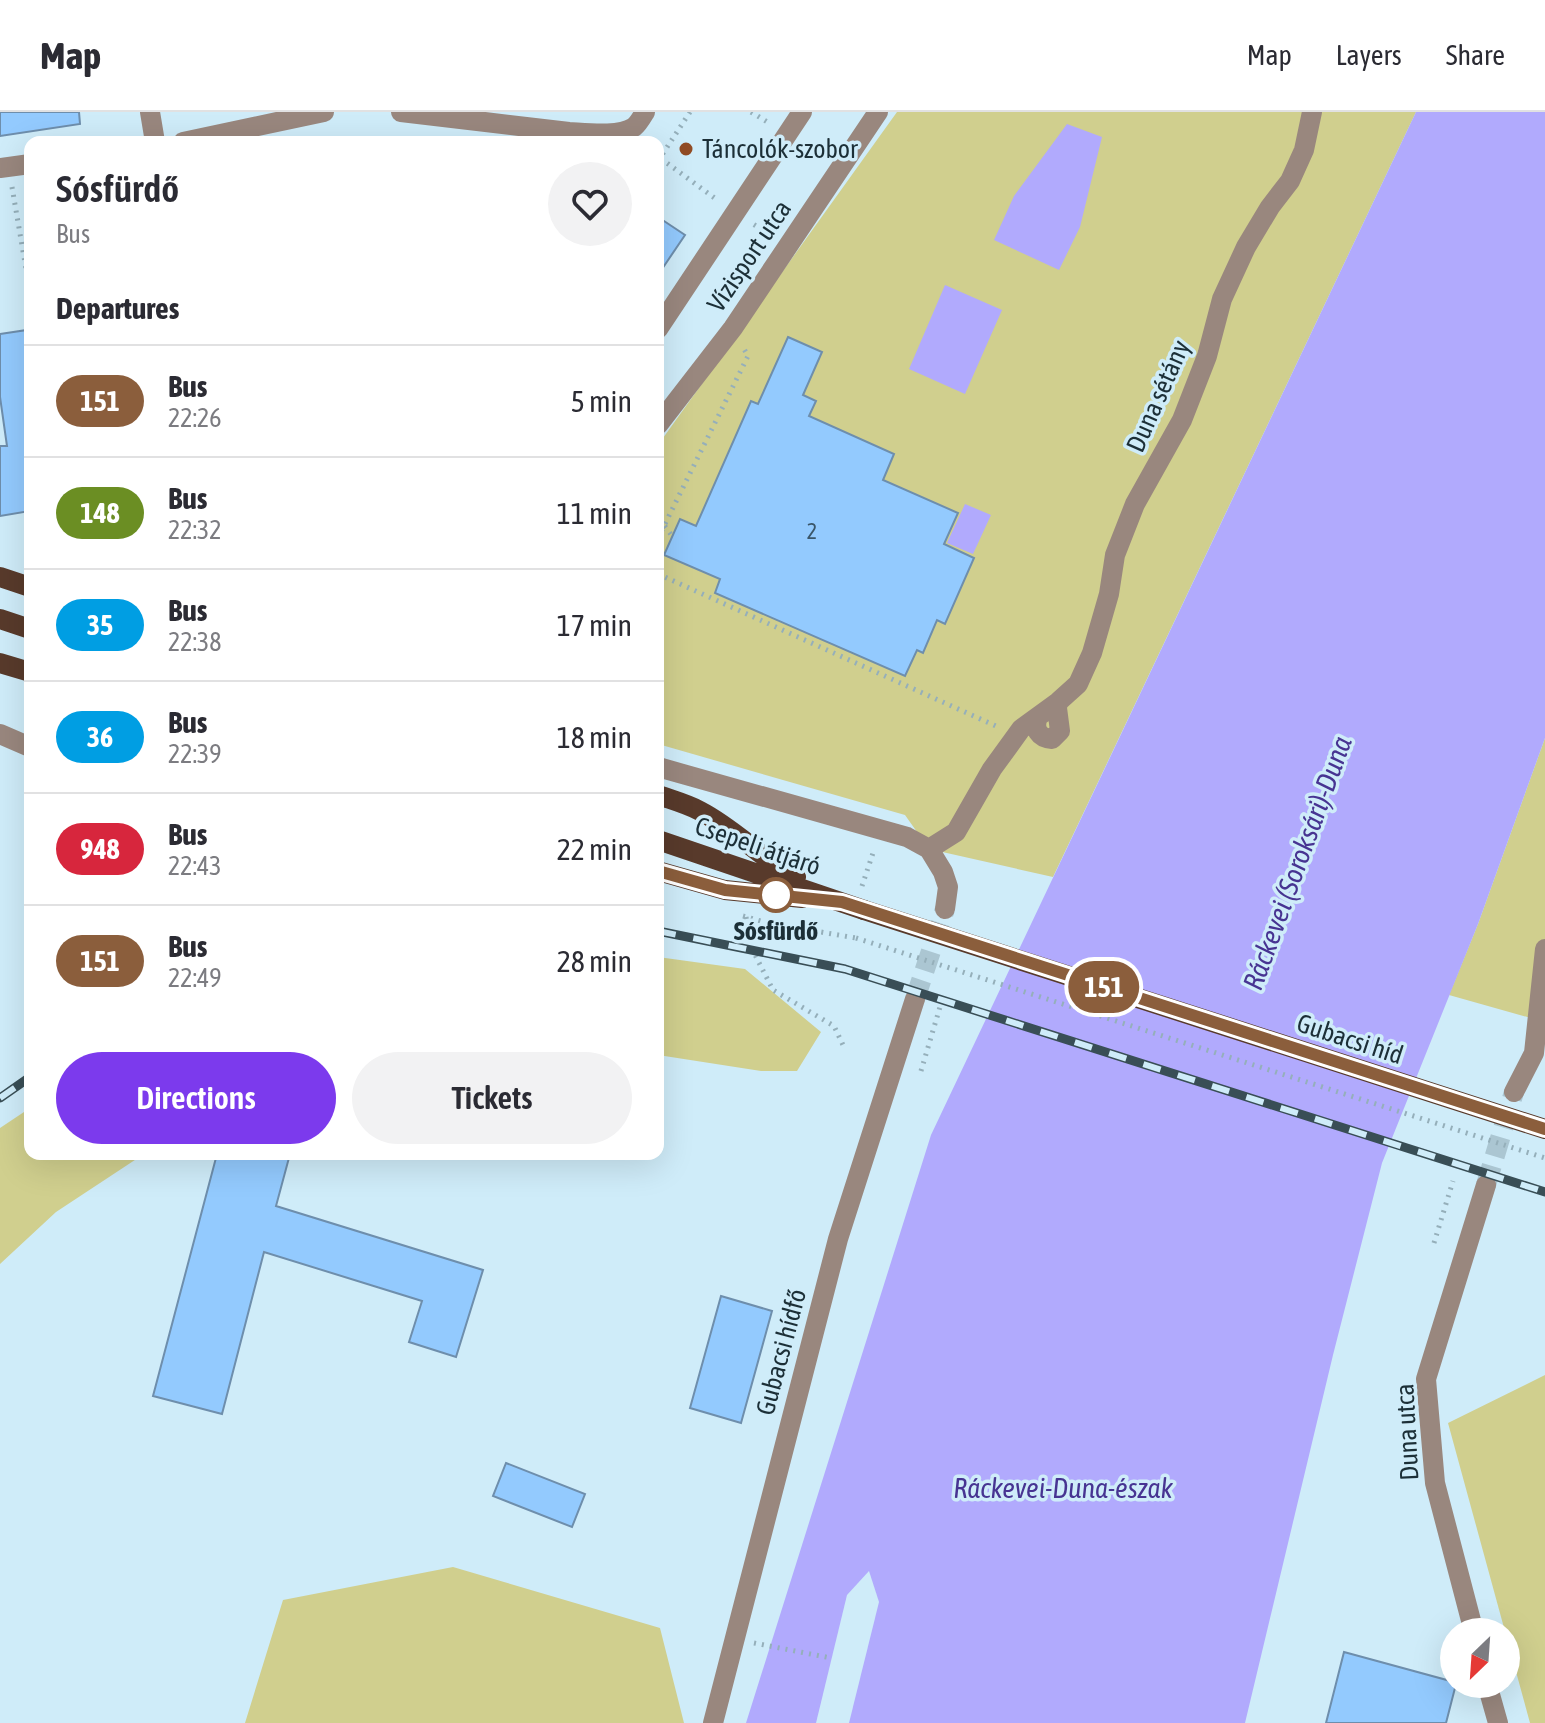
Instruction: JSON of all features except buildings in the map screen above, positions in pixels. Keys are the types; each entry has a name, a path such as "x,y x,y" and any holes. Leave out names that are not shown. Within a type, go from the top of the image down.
{"main road":[{"path":"0,577 24,585"},
{"path":"0,619 24,627"},
{"path":"0,663 24,670"},
{"path":"664,797 702,812 781,869 842,902"},
{"name":"Csepeli átjáró","path":"664,842 864,910"},
{"name":"Csepeli átjáró","path":"664,873 725,890 842,902"},
{"name":"Gubacsi híd","path":"864,910 1545,1129"}],"street":[{"path":"150,112 154,136"},
{"path":"209,136 324,112"},
{"path":"401,112 569,132 610,133 636,126 645,112"},
{"name":"Vízisport utca","path":"664,320 802,112"},
{"name":"Vízisport utca","path":"664,417 733,328 878,112"},
{"name":"Duna sétány","path":"1019,732 1038,717 1038,733 1052,739 1060,731 1058,702 1078,684 1092,653 1109,594 1115,555 1135,504 1182,420 1207,356 1222,299 1246,247 1290,181 1304,150 1312,112"},
{"path":"4,167 24,165"},
{"path":"929,849 956,832 992,769 1019,732"},
{"path":"0,734 24,744"},
{"path":"664,769 907,837 929,849 943,872 948,887 945,909"},
{"path":"1514,1092 1539,1054 1545,949"},
{"name":"Gubacsi hídfő","path":"713,1723 838,1239 915,999"},
{"name":"Duna utca","path":"1470,1618 1435,1483 1426,1379 1486,1185"},
{"path":"1491,1698 1498,1723"}],"path":[{"path":"664,152 690,112"},
{"path":"751,112 769,123 777,112"},
{"path":"664,161 716,199"},
{"path":"4,167 24,263"},
{"path":"736,212 763,230 741,273"},
{"path":"664,517 748,356 733,328"},
{"path":"664,527 672,536"},
{"path":"664,577 1019,732"},
{"path":"864,882 875,848"},
{"path":"746,917 752,949 773,990 834,1026 843,1045"},
{"path":"856,938 1545,1158"},
{"path":"921,1071 940,1007"},
{"path":"1434,1243 1453,1181"},
{"path":"734,1640 831,1658"}],"shaded area":[{"path":"897,112 1416,112 1053,877 929,849 905,815 664,746 664,437"},
{"path":"1545,738 1545,1022 1449,995"},
{"path":"664,958 745,969 821,1032 797,1071 761,1071 664,1056"},
{"path":"24,1112 24,1160 135,1160 56,1212 0,1264 0,1128"},
{"path":"1545,1375 1545,1723 1530,1723 1520,1686 1520,1618 1501,1618 1448,1423"},
{"path":"453,1567 660,1628 684,1723 245,1723 283,1600"}],"water":[{"name":"Ráckevei-Duna-észak","path":"1416,112 1545,112 1545,738 1478,924 1382,1163 1245,1723 746,1723 931,1135"},
{"path":"1067,124 1102,137 1080,227 1059,270 994,240 1014,196"},
{"path":"945,285 1002,310 965,394 909,369"},
{"path":"965,504 991,515 973,554 947,543"}],"pier":[{"path":"869,1571 879,1602 849,1723 816,1723 847,1595"}],"tunnel":[{"path":"915,999 945,909"},
{"path":"1486,1185 1514,1092"}],"railway":[{"path":"664,932 845,969 1545,1192"},
{"path":"0,1098 24,1081"}],"bus line":[{"name":"151","path":"664,873 725,890 842,902 1545,1129"}],"place":[{"name":"Táncolók-szobor","path":"686,149"},
{"name":"Sósfürdő","path":"776,895"}],"water label":[{"name":"Ráckevei (Soroksári)-Duna","path":"1297,863"}]}
